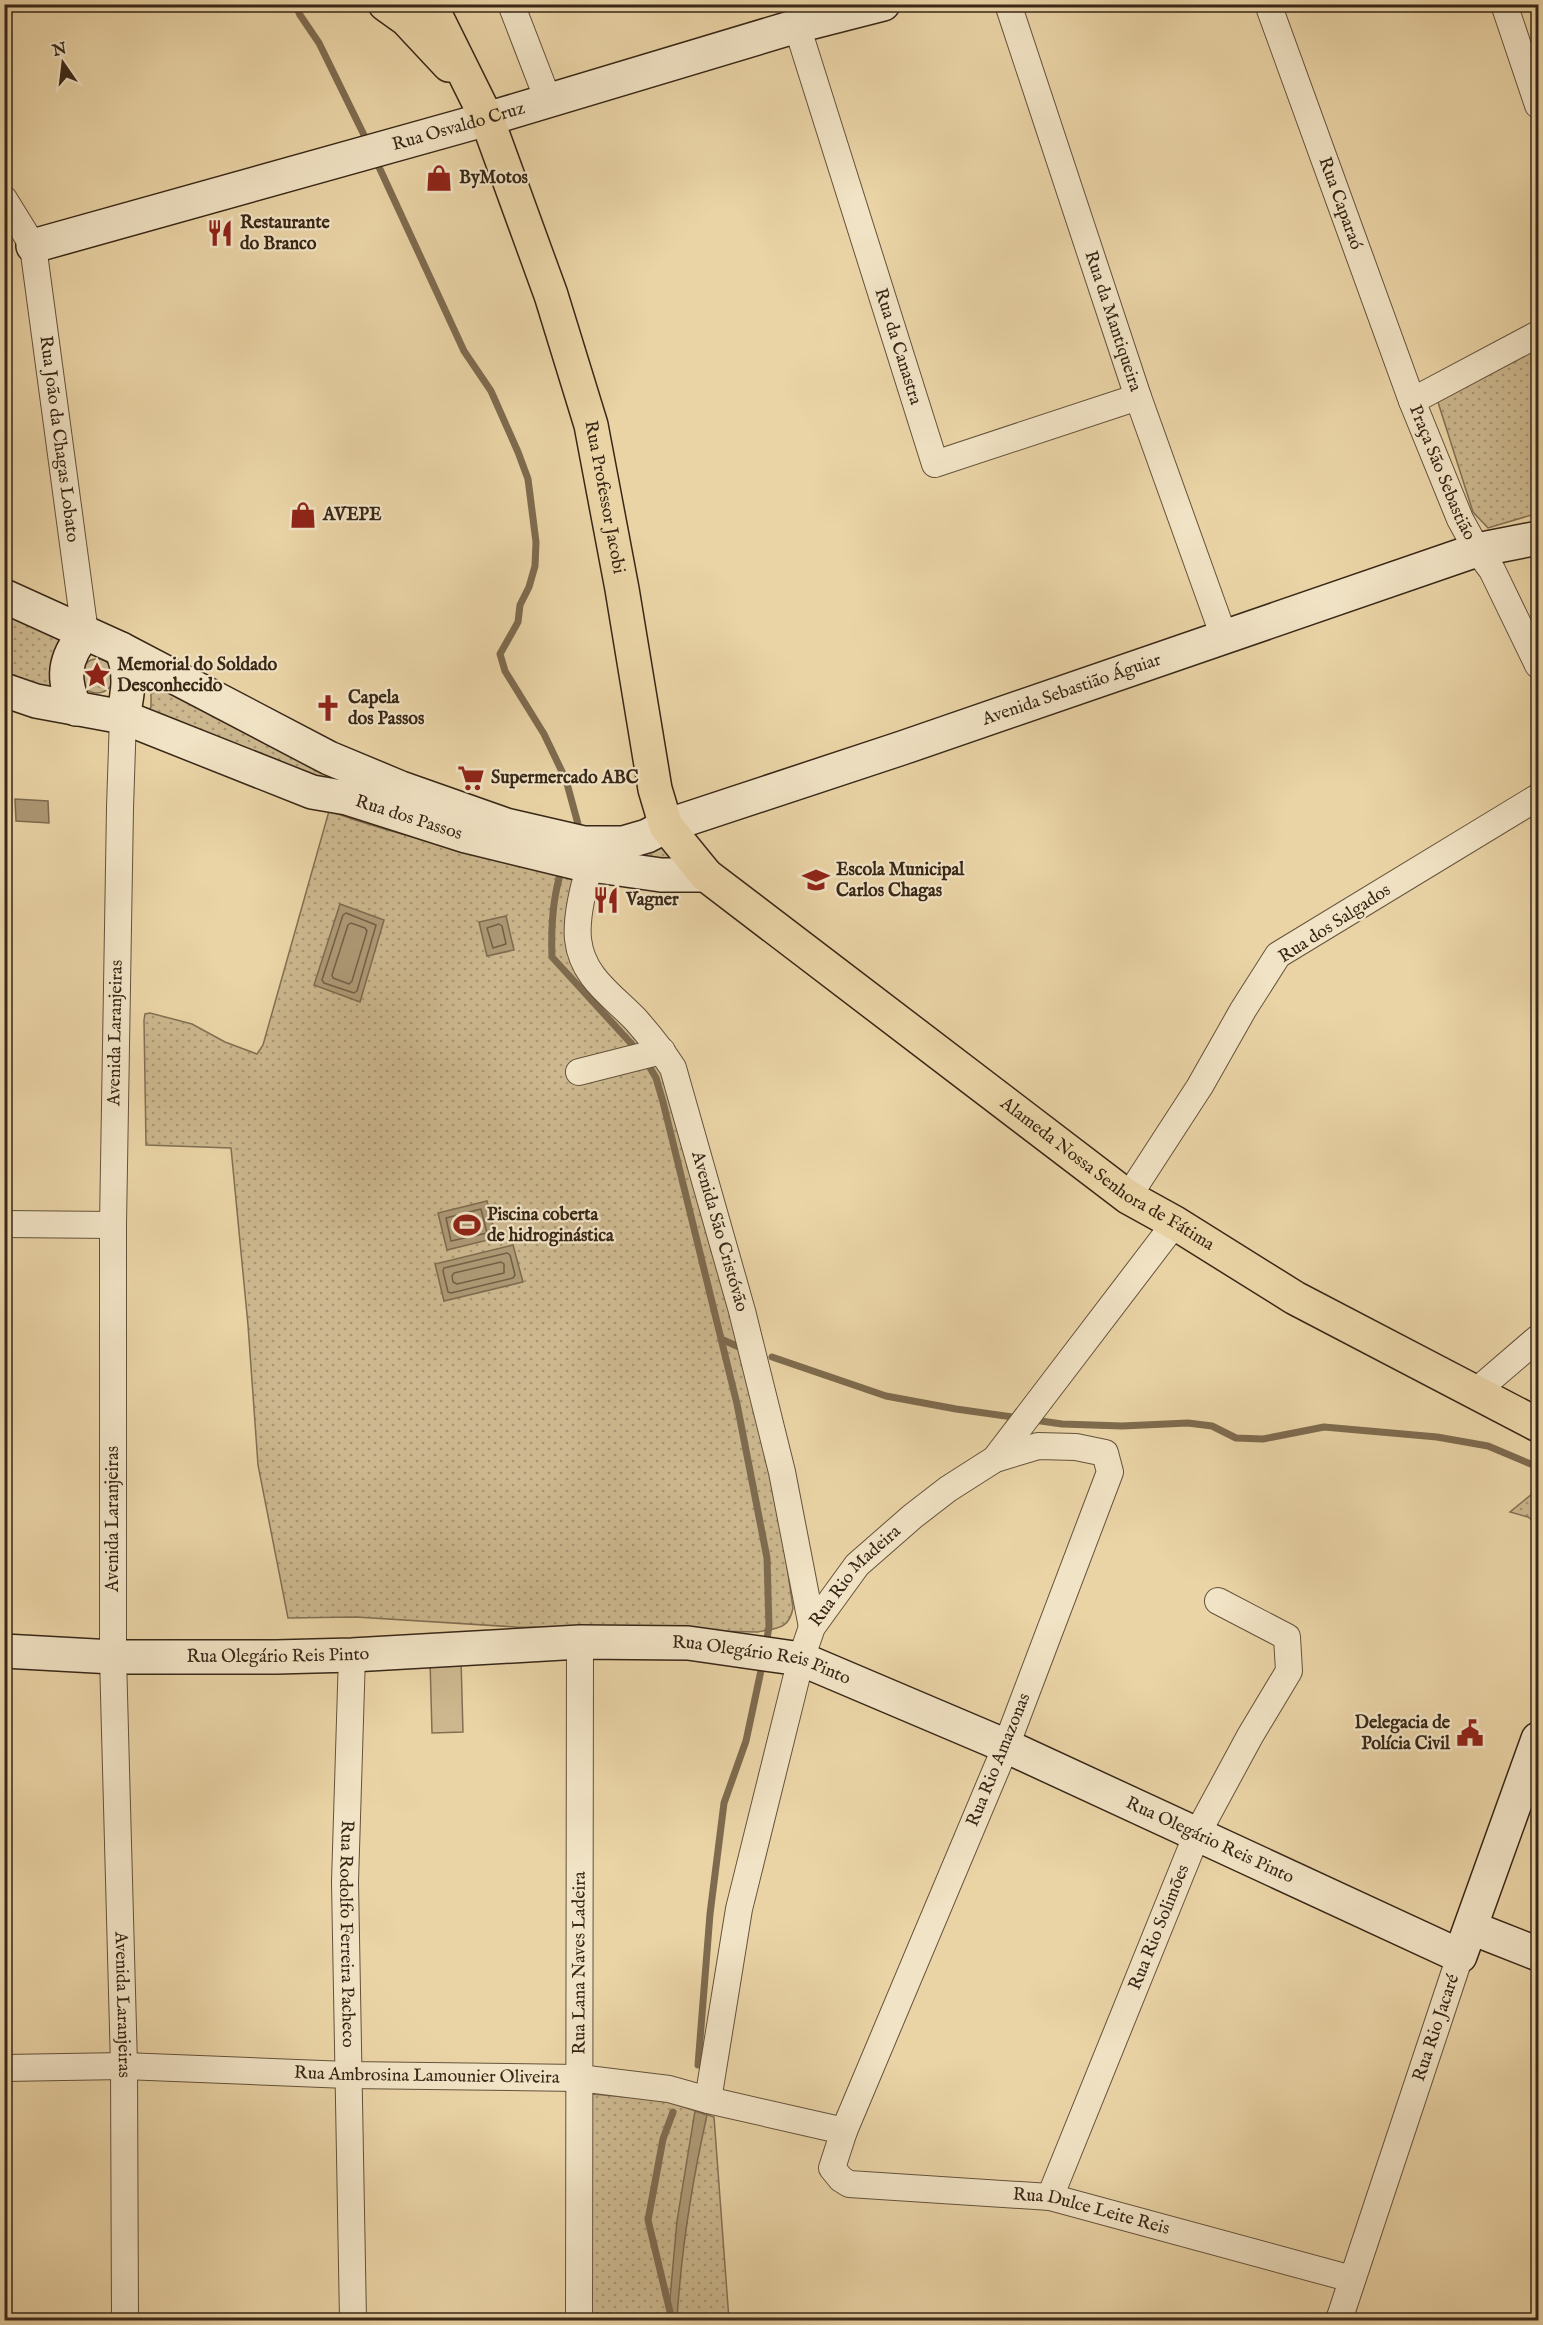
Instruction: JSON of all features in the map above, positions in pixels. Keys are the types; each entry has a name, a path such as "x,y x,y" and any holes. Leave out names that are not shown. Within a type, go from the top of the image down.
{"main road":[{"path":"385,4 406,19 482,109"},
{"name":"Rua Professor Jacobi","path":"430,4 482,109 551,295 591,425 656,789 666,826 706,875"},
{"name":"Alameda Nossa Senhora de Fátima","path":"706,875 1128,1197 1175,1223 1295,1298 1539,1425"}],"street":[{"path":"511,4 548,100"},
{"name":"Rua Osvaldo Cruz","path":"33,246 482,109 548,100 796,26 883,4"},
{"name":"Rua da Mantiqueira","path":"1008,4 1137,397 1224,637"},
{"name":"Rua Caparaó","path":"1268,4 1412,401"},
{"path":"1504,4 1539,105"},
{"name":"Rua da Canastra","path":"796,26 935,464 1137,397"},
{"path":"4,199 33,246"},
{"path":"4,227 33,246"},
{"name":"Rua João da Chagas Lobato","path":"33,246 85,633"},
{"name":"Praça São Sebastião","path":"1539,334 1412,401 1460,519 1477,550 1539,538"},
{"path":"1477,550 1492,570 1539,665"},
{"name":"Avenida Sebastião Águiar","path":"666,826 1477,550"},
{"path":"4,596 121,649 128,665 128,692 123,717 36,701 4,690"},
{"path":"76,709 70,697 67,666 76,645 85,633"},
{"name":"Rua dos Passos","path":"121,649 329,758 401,788 506,825 574,854 646,836 666,826"},
{"name":"Rua dos Passos","path":"123,717 312,792 346,798 466,836 574,854 661,875 706,875"},
{"name":"Avenida Laranjeiras","path":"123,717 112,1225 113,1657 124,2066 125,2320"},
{"name":"Rua dos Salgados","path":"1128,1197 1200,1086 1243,1010 1278,955 1539,797"},
{"name":"Avenida São Cristóvão","path":"574,854 582,890 578,939 586,966 603,990 634,1018 674,1068 742,1311 782,1472 812,1627"},
{"path":"579,1072 662,1052"},
{"name":"Rua Rio Madeira","path":"708,2100 778,1655 812,1627 857,1565 948,1489 995,1459 1175,1223"},
{"path":"4,1224 112,1225"},
{"path":"1474,1393 1539,1338"},
{"name":"Rua Rio Amazonas","path":"832,2168 844,2131 1006,1746 1110,1472 1105,1453 1076,1447 1038,1446 995,1459"},
{"name":"Rua Rio Solimões","path":"1050,2197 1197,1834 1288,1671 1287,1637 1218,1601"},
{"name":"Rua Olegário Reis Pinto","path":"4,1651 113,1657 352,1655 580,1642 688,1643 778,1655 1006,1746 1197,1834 1466,1942 1539,1954"},
{"name":"Rua Lana Naves Ladeira","path":"579,2320 580,1642"},
{"name":"Rua Rodolfo Ferreira Pacheco","path":"352,1655 345,1882 353,2320"},
{"name":"Rua Rio Jacaré","path":"1339,2320 1466,1942 1539,1739"},
{"name":"Rua Ambrosina Lamounier Oliveira","path":"4,2068 124,2066 347,2075 579,2078 669,2089 844,2131"},
{"name":"Rua Dulce Leite Reis","path":"832,2168 841,2179 849,2184 1050,2197 1352,2279"}],"shaded area":[{"path":"1538,345 1538,513 1488,528 1473,512 1437,399"},
{"path":"4,603 77,638 56,693 5,679"},
{"path":"97,659 109,664 114,676 109,688 97,693 85,688 80,676 85,664"},
{"path":"151,678 508,828 662,833 675,865 504,843 143,718 151,707"},
{"path":"329,811 423,840 582,874 570,931 659,1063 751,1377 784,1546 793,1608 788,1620 781,1627 758,1632 516,1627 356,1617 288,1618 258,1465 248,1325 231,1148 146,1145 144,1020 145,1014 150,1013 192,1024 225,1042 257,1054 263,1045"},
{"path":"1538,1489 1538,1525 1528,1517 1510,1512"},
{"path":"461,1659 463,1732 432,1733 430,1660"},
{"path":"592,2094 663,2100 714,2117 729,2320 592,2320 590,2117"}],"water":[{"path":"15,799 48,801 49,823 16,821"},
{"path":"340,904 384,920 360,1002 314,985"},
{"path":"506,916 514,950 487,956 479,922"},
{"name":"Piscina coberta de hidroginástica","path":"487,1201 496,1238 447,1250 438,1213"},
{"path":"513,1245 523,1282 444,1301 435,1264"},
{"path":"695,2111 707,2115 688,2217 677,2320 668,2320 677,2221"}],"waterway":[{"path":"295,4 319,43 364,135"},
{"path":"379,167 464,351 491,391 528,479 536,542 535,566 529,587 520,605 518,622 500,654 505,671 544,734 566,780 578,824 575,833"},
{"path":"562,869 553,913 552,957 638,1051"},
{"path":"645,1059 656,1078 663,1102 737,1404 767,1558 769,1627 766,1644"},
{"path":"721,1339 739,1347"},
{"path":"772,1357 886,1396 1020,1418"},
{"path":"1034,1420 1062,1424 1122,1426 1188,1423 1212,1426 1236,1438 1263,1439 1324,1427 1437,1437 1488,1446 1533,1465 1538,1470"},
{"path":"698,2065 710,1914 724,1803 746,1741 763,1661"},
{"path":"672,2320 648,2220 663,2139 673,2112"}],"place":[{"name":"ByMotos","path":"439,178"},
{"name":"Restaurante do Branco","path":"220,233"},
{"name":"AVEPE","path":"303,515"},
{"name":"Memorial do Soldado Desconhecido","path":"97,675"},
{"name":"Capela dos Passos","path":"328,708"},
{"name":"Supermercado ABC","path":"471,778"},
{"name":"Escola Municipal Carlos Chagas","path":"816,880"},
{"name":"Vagner","path":"606,900"},
{"name":"Piscina coberta de hidroginástica","path":"467,1225"},
{"name":"Delegacia de Polícia Civil","path":"1470,1733"}]}
